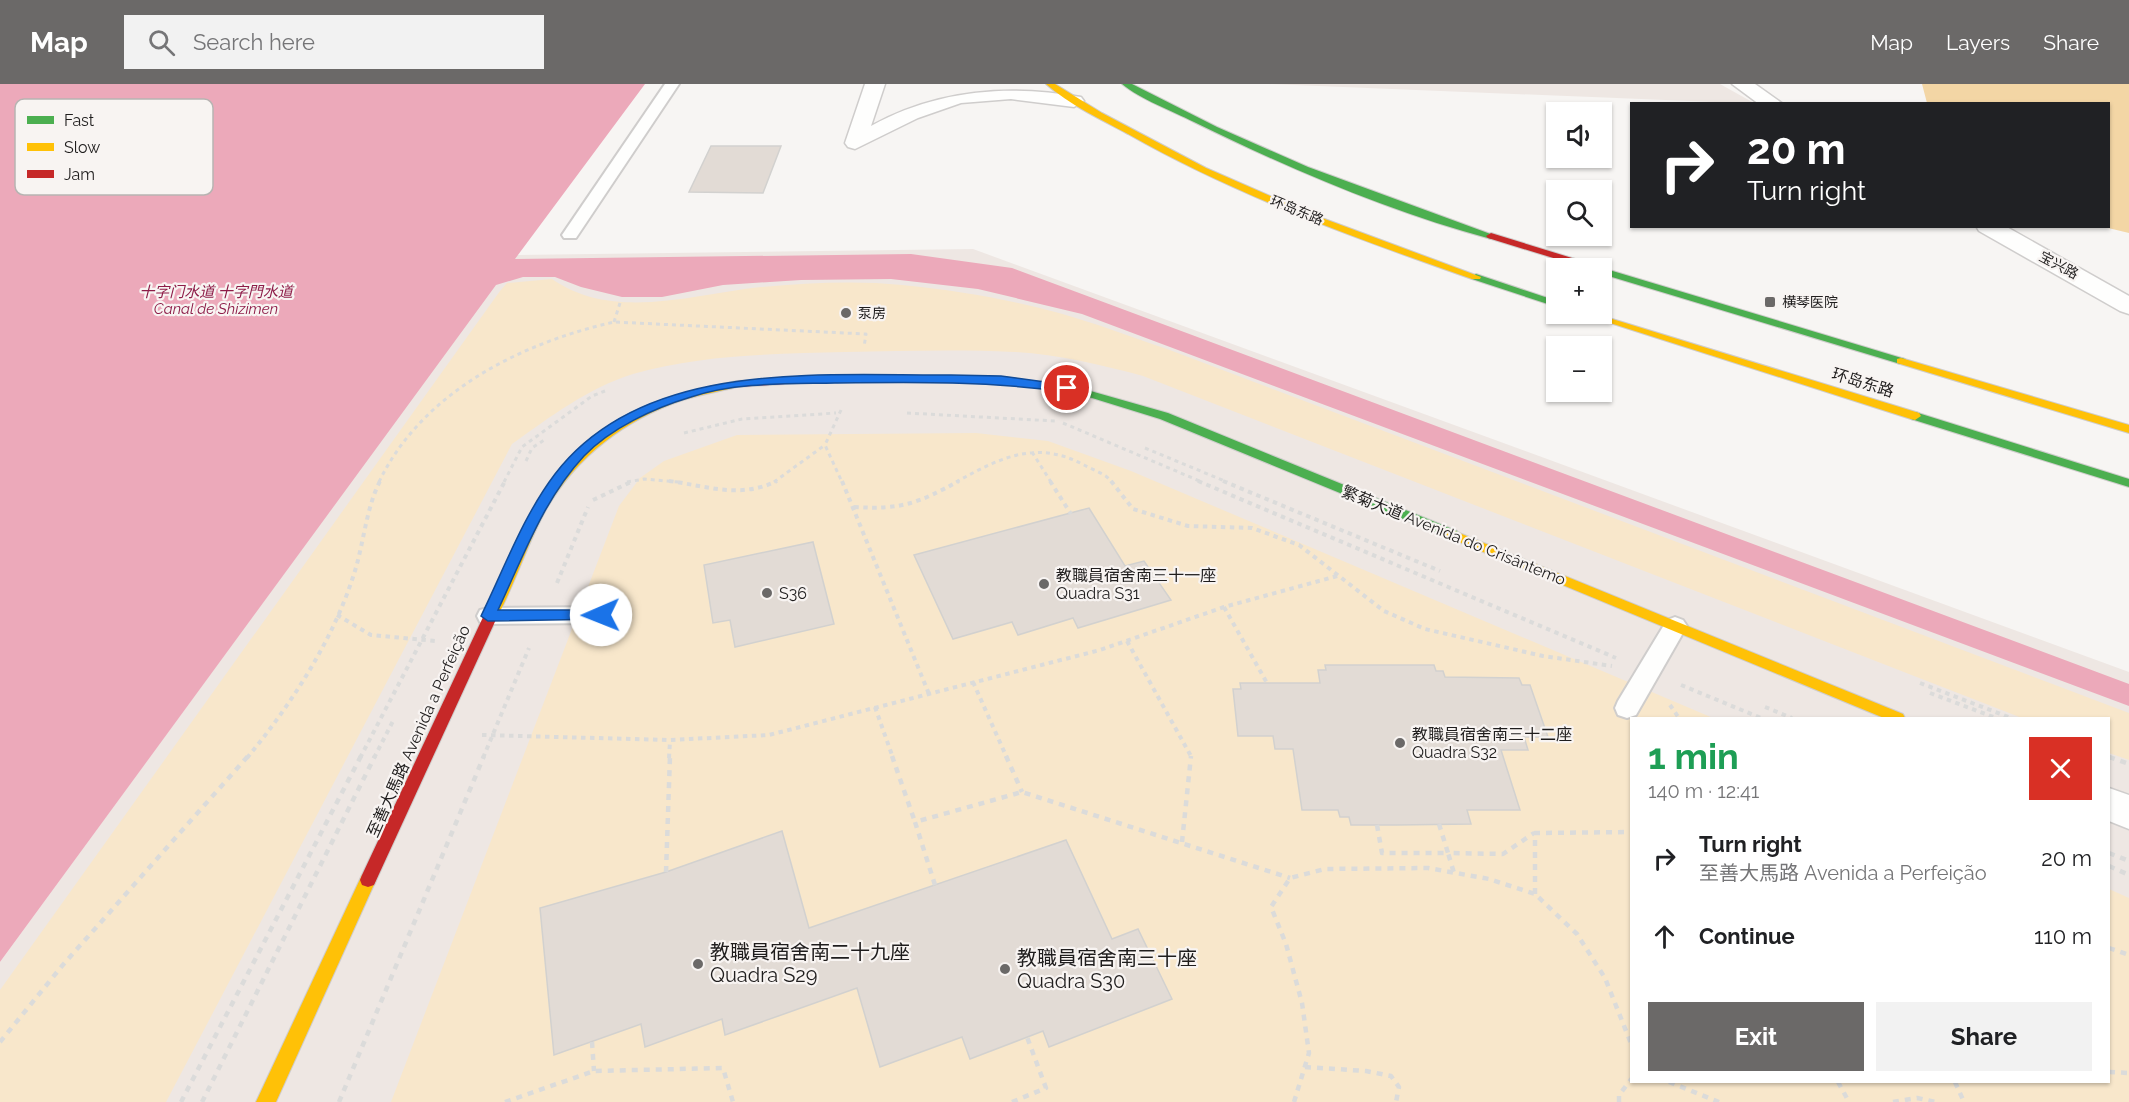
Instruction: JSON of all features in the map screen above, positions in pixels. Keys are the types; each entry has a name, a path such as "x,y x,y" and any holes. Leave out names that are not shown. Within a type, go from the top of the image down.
{"main road":[{"name":"环岛东路","path":"1050,84 1074,101 1151,144 1249,191 1377,241 1546,300"},
{"path":"1126,84 1214,132 1329,182 1432,220 1561,258"},
{"name":"环岛东路","path":"1612,274 2129,429"},
{"name":"环岛东路","path":"1612,322 2129,483"},
{"name":"至善大馬路 Avenida a Perfeição","path":"266,1102 488,616 540,508 559,478 582,451 613,428 645,410 690,393 736,385 854,378 1001,380"},
{"name":"繁菊大道 Avenida do Crisântemo","path":"1001,380 1090,393 1181,422 1896,717"}],"street":[{"path":"875,84 855,143 902,116 951,95 1002,90 1040,93 1074,101"},
{"path":"1742,84 1770,102"},
{"name":"宝兴路","path":"1991,228 2129,306"},
{"path":"2110,804 2129,812"}],"lane":[{"path":"570,235 672,84"},
{"path":"488,616 601,615"},
{"path":"1627,708 1675,626"}],"path":[{"path":"614,322 620,303"},
{"path":"0,1042 32,1001 225,784 290,698 350,588 363,547 368,508 389,462 416,426 473,380 509,357 572,331 614,322 866,334 862,359 825,445 782,479 747,491 702,489 665,480 631,481 591,501"},
{"path":"181,1102 522,447 592,396 614,387"},
{"path":"588,407 607,396"},
{"path":"681,434 742,418 851,413"},
{"path":"906,413 1060,422 1759,717"},
{"path":"522,469 532,448 551,435"},
{"path":"825,445 854,507 929,694"},
{"path":"1142,446 1447,574"},
{"path":"854,507 886,509 920,501 957,478 996,460 1032,451 1071,458 1109,478 1133,509 1188,526 1252,528 1299,545 1341,575 1384,611 1425,629 1543,656 1647,671"},
{"path":"1032,451 1071,514"},
{"path":"339,1102 591,501 598,492"},
{"path":"435,734 670,740 769,735 1127,641 1224,607 1341,575"},
{"path":"1224,607 1267,683"},
{"path":"337,615 371,635 419,641 476,644"},
{"path":"429,649 438,631"},
{"path":"1127,641 1192,758 1182,843"},
{"path":"1911,680 2008,717"},
{"path":"973,682 1022,792"},
{"path":"1920,688 1993,717"},
{"path":"1760,705 1790,717"},
{"path":"875,707 935,885"},
{"path":"202,1102 395,717"},
{"path":"666,872 670,740"},
{"path":"2110,757 2129,764"},
{"path":"915,822 1022,792 1290,878 1324,869 1428,868 1489,879 1535,894 1577,934 1605,978 1630,1041"},
{"path":"1439,824 1454,873"},
{"path":"1377,825 1382,853 1503,854 1535,833 1630,832"},
{"path":"1535,833 1535,894"},
{"path":"2110,853 2129,861"},
{"path":"2110,866 2129,875"},
{"path":"1290,878 1271,906 1286,944 1302,1003 1309,1053 1294,1102"},
{"path":"2110,948 2129,955"},
{"path":"1012,1102 1046,1088 1027,1037"},
{"path":"592,1042 594,1071"},
{"path":"1305,1066 1366,1071 1391,1076 1400,1087 1396,1102"},
{"path":"505,1102 594,1071 723,1068 733,1102"},
{"path":"2110,1072 2129,1073"},
{"path":"1619,1102 1619,1095 1630,1081"},
{"path":"1672,1083 1719,1102"},
{"path":"1839,1083 1849,1102"},
{"path":"1955,1083 1964,1102"},
{"path":"1893,1102 1917,1098 1936,1102"}],"shaded area":[{"path":"1268,84 1720,84 1752,102"},
{"path":"1922,84 2129,84 2129,233 2108,228 2110,228 2110,102 1927,102"},
{"path":"973,249 2129,672 2129,1102 0,1102 0,962 517,255"},
{"path":"552,279 576,292 601,299 654,302 761,287 885,283 1020,303 1072,317 1167,349 2129,713 2129,760 2110,753 2110,717 2019,717 1143,376 1063,358 993,351 792,353 685,362 633,374 600,387 570,404 512,444 166,1102 0,1102 0,990 507,283"},
{"path":"976,433 1048,441 1131,471 1711,717 1630,717 1630,1083 2110,1083 2110,889 2129,898 2129,1102 391,1102 619,506 640,478 664,461 737,435"}],"water":[{"name":"十字门水道 十字門水道 Canal de Shizimen","path":"0,84 645,84 515,259 911,254 1012,268 2129,684 2129,706 1082,314 978,289 891,279 801,280 723,285 662,297 622,297 581,287 555,277 523,277 496,285 0,962"}],"building":[{"path":"711,146 781,146 763,193 689,192"},
{"name":"教職員宿舍南三十一座 Quadra S31","path":"1089,508 1125,566 1144,561 1171,600 1078,628 1073,618 1018,635 1012,622 953,639 914,555"},
{"name":"S36","path":"813,542 834,624 735,647 730,620 713,623 704,565"},
{"name":"教職員宿舍南三十二座 Quadra S32","path":"1325,665 1434,665 1436,671 1443,671 1445,677 1519,678 1522,685 1530,685 1548,737 1524,737 1528,750 1501,750 1520,810 1467,810 1471,824 1351,825 1349,817 1340,817 1338,810 1302,810 1293,749 1275,749 1273,736 1238,736 1233,689 1241,689 1240,683 1320,683 1318,670 1326,670"},
{"path":"782,831 809,928 1066,840 1112,939 1138,929 1172,999 1049,1047 1043,1031 970,1059 962,1037 880,1067 857,988 725,1035 722,1019 645,1047 641,1024 554,1055 540,908 666,872"}],"traffic: fast":[{"path":"1126,84 1215,129 1305,169 1397,205 1491,236"},
{"path":"1612,274 1901,361"},
{"path":"1476,277 1546,300"},
{"path":"1004,380 1080,391 1164,416 1452,534"},
{"path":"1915,416 2129,483"}],"traffic: slow":[{"path":"1050,84 1151,144 1203,170 1311,217 1476,277"},
{"path":"1612,322 1915,416"},
{"path":"1901,361 2129,429"},
{"path":"492,613 540,509 556,483 576,460 599,440 650,409 707,389 737,384"},
{"path":"1452,534 1896,717"},
{"path":"266,1102 368,880"}],"traffic: jam":[{"path":"1491,236 1562,258"},
{"path":"737,384 832,378 1004,380"},
{"path":"368,880 492,613"}],"place":[{"name":"横琴医院","path":"1770,302"},
{"name":"泵房","path":"846,313"},
{"name":"教職員宿舍南三十一座 Quadra S31","path":"1044,584"},
{"name":"S36","path":"767,593"},
{"name":"教職員宿舍南三十二座 Quadra S32","path":"1400,743"},
{"name":"教職員宿舍南二十九座 Quadra S29","path":"698,964"},
{"name":"教職員宿舍南三十座 Quadra S30","path":"1005,969"}],"route":[{"path":"601,615 488,616 540,508 559,478 582,451 613,428 645,410 690,393 736,385 789,380 951,378 1001,380 1067,388"}]}
